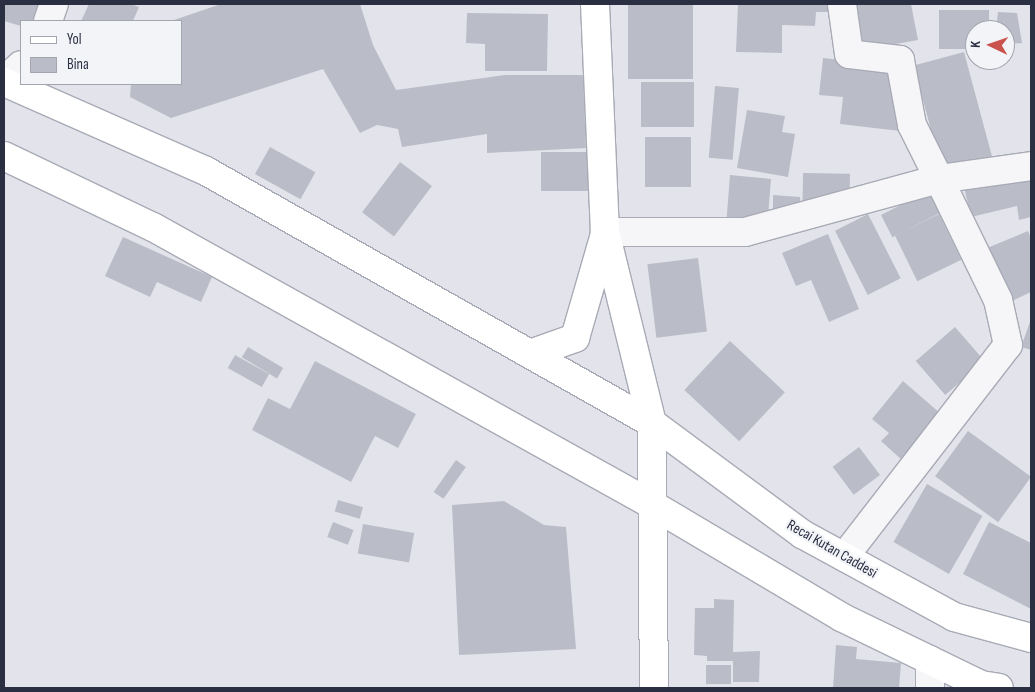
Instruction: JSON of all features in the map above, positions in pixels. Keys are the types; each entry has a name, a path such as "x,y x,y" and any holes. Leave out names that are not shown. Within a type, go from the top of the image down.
{"main road":[{"path":"595,4 605,232 652,423 651,504 654,688"},
{"name":"Recai Kutan Caddesi","path":"4,82 206,171 652,423 802,534 954,617 1031,638"},
{"path":"4,156 153,227 651,504 841,618 981,685 999,688"},
{"path":"530,354 575,338 605,232"}],"street":[{"path":"48,20 54,4"},
{"path":"842,4 850,54 900,60 912,125 998,300 1008,345 844,557"},
{"path":"4,82 20,66"},
{"path":"605,232 745,232 938,179 1031,166"},
{"path":"930,660 930,688"}],"building":[{"path":"4,4 40,4 36,20 20,20 20,26 4,21"},
{"path":"89,4 131,4 139,7 133,20 81,20"},
{"path":"221,4 360,4 373,45 396,90 505,75 583,75 586,148 487,153 487,134 402,147 398,129 377,125 360,133 323,69 171,118 130,97 131,85 182,85 182,20 174,20"},
{"path":"628,4 693,4 693,79 628,79"},
{"path":"738,4 835,4 836,12 816,12 815,26 782,25 782,53 736,52"},
{"path":"854,4 911,4 918,40 863,50"},
{"path":"939,10 989,10 989,20 965,20 965,49 939,49"},
{"path":"998,12 1017,13 1022,43 1015,43 1015,20 997,20"},
{"path":"467,13 548,14 547,71 485,71 485,44 466,43"},
{"path":"964,52 965,70 969,70 994,164 944,178 914,65"},
{"path":"823,58 879,64 903,96 900,131 840,124 843,97 819,95"},
{"path":"641,82 694,82 694,127 641,127"},
{"path":"715,86 739,88 733,160 709,158"},
{"path":"747,110 785,116 782,132 795,134 788,177 737,168"},
{"path":"645,137 691,137 691,187 645,187"},
{"path":"270,147 315,172 300,199 255,174"},
{"path":"541,152 588,152 588,191 541,191"},
{"path":"400,162 432,186 394,236 362,212"},
{"path":"1031,171 1031,217 1019,220 1017,206 971,217 964,187"},
{"path":"803,173 850,174 849,205 802,204"},
{"path":"730,175 771,179 767,229 725,239"},
{"path":"930,190 941,212 892,237 881,215"},
{"path":"773,195 800,197 804,227 773,227"},
{"path":"868,214 901,278 868,295 835,231"},
{"path":"939,214 961,260 917,281 895,235"},
{"path":"1028,231 1031,238 1031,292 1012,301 987,248"},
{"path":"828,234 859,309 829,322 811,280 796,286 782,253"},
{"path":"123,237 212,277 201,302 157,282 150,297 105,276"},
{"path":"698,258 707,331 656,338 647,264"},
{"path":"1031,319 1031,350 1021,347"},
{"path":"955,327 985,361 945,395 916,361"},
{"path":"730,341 785,392 739,441 684,390"},
{"path":"248,347 283,368 277,378 242,357"},
{"path":"235,355 269,374 262,387 228,368"},
{"path":"315,361 416,414 398,448 375,436 351,482 252,430 268,398 290,409"},
{"path":"903,381 941,414 903,461 881,441 889,433 872,419"},
{"path":"968,431 1031,477 998,522 935,476"},
{"path":"859,447 880,475 854,495 833,467"},
{"path":"456,460 466,467 443,499 434,492"},
{"path":"927,484 982,516 949,574 894,542"},
{"path":"338,500 363,507 360,519 335,512"},
{"path":"504,501 544,525 566,527 576,649 459,655 452,505"},
{"path":"333,522 354,530 348,545 327,537"},
{"path":"989,522 1031,543 1031,609 963,574"},
{"path":"363,524 414,533 409,563 358,554"},
{"path":"714,599 734,600 733,652 760,651 759,682 733,682 733,661 707,661 707,656 694,655 695,608 714,608"},
{"path":"836,645 857,647 856,659 901,663 899,688 833,688"},
{"path":"706,665 731,665 731,684 706,684"}]}
